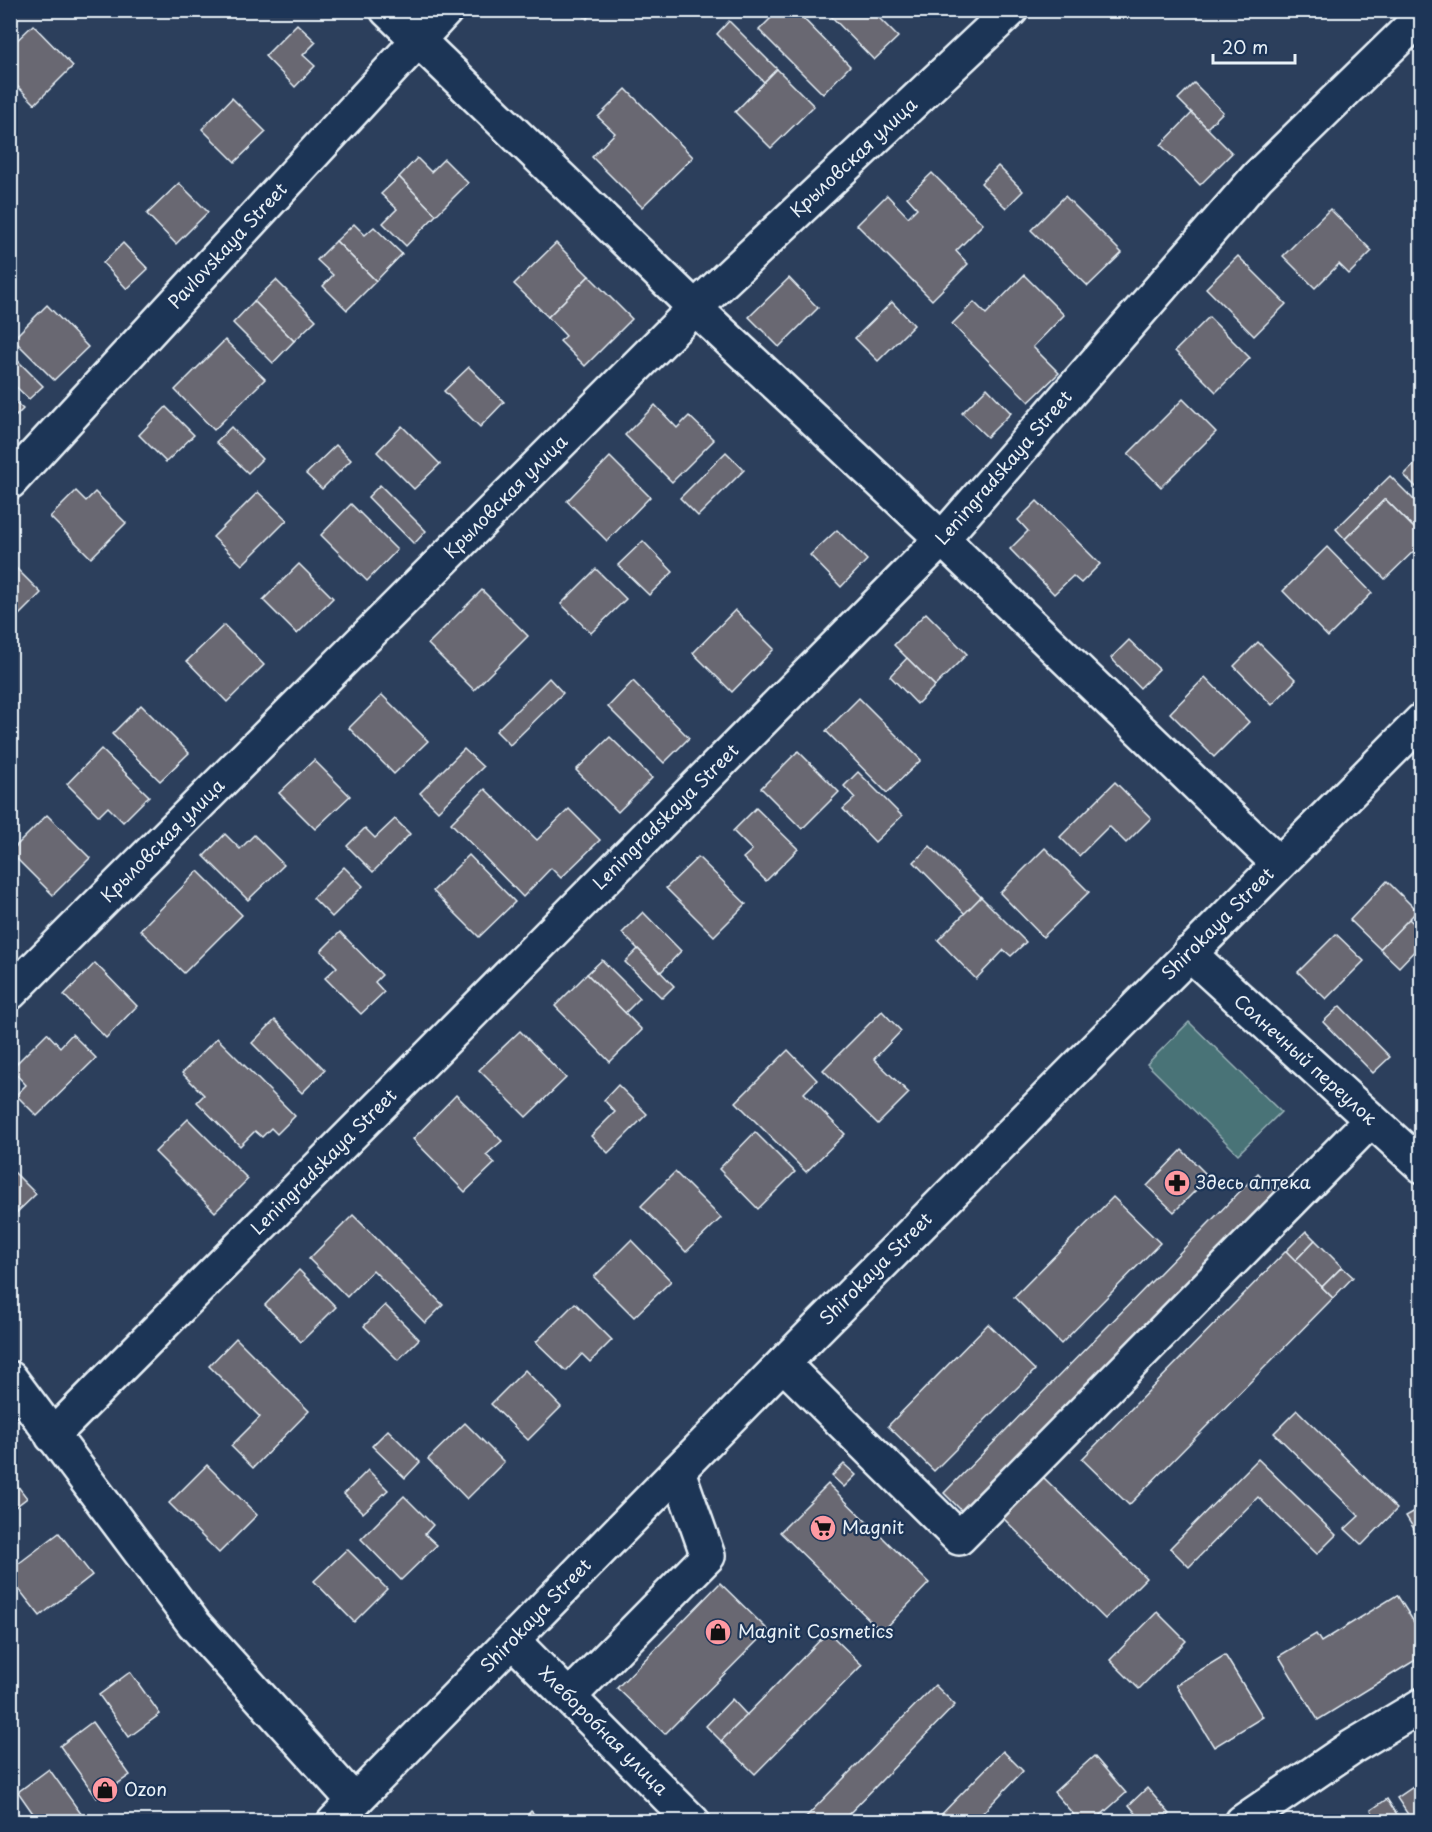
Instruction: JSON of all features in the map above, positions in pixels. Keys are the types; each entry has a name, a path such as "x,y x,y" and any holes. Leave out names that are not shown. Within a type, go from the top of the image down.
{"street":[{"path":"387,10 694,308 942,539 1278,863"},
{"name":"Pavlovskaya Street","path":"10,482 446,10"},
{"name":"Крыловская улица","path":"10,993 694,308 1011,10"},
{"name":"Leningradskaya Street","path":"52,1436 942,539 1257,177 1418,28"},
{"name":"Shirokaya Street","path":"344,1811 1189,953 1422,720"},
{"name":"Солнечный переулок","path":"1189,953 1422,1166"},
{"path":"783,1364 959,1538 1371,1120"},
{"path":"10,1378 194,1624 344,1811"},
{"path":"570,1696 708,1556 678,1471"},
{"name":"Хлеборобная улица","path":"513,1641 693,1821"},
{"path":"1242,1821 1352,1747 1422,1705"}],"green space":[{"path":"1189,1022 1281,1112 1238,1154 1147,1064"}],"building":[{"path":"578,10 595,10 587,19"},
{"path":"779,10 795,10 850,66 823,94 759,30"},
{"path":"825,10 871,10 898,37 874,60"},
{"path":"729,21 777,69 764,82 717,34"},
{"path":"297,24 316,42 303,55 315,66 295,87 265,56"},
{"path":"33,25 73,66 35,104 10,79 10,47"},
{"path":"777,69 814,106 771,148 735,112"},
{"path":"1194,83 1223,112 1207,128 1178,99"},
{"path":"626,89 693,157 642,207 592,157 615,133 598,117"},
{"path":"232,98 266,132 235,162 202,129"},
{"path":"1192,113 1232,153 1200,185 1161,145"},
{"path":"417,158 431,172 444,159 468,183 436,215 399,177"},
{"path":"998,166 1023,191 1006,208 981,183"},
{"path":"932,173 983,224 956,251 968,264 932,300 857,225 887,195 908,217 917,208 907,197"},
{"path":"399,177 436,215 406,246 383,223 397,209 381,194"},
{"path":"179,183 208,212 176,244 147,214"},
{"path":"1065,196 1122,253 1088,286 1031,230"},
{"path":"1330,209 1372,251 1349,274 1339,264 1315,288 1283,256"},
{"path":"354,224 365,235 374,227 402,254 376,281 336,241"},
{"path":"336,241 376,281 347,310 323,286 333,275 317,260"},
{"path":"123,243 148,269 127,289 103,263"},
{"path":"556,243 589,276 548,317 514,284"},
{"path":"1238,256 1286,304 1254,336 1206,288"},
{"path":"1024,275 1064,315 1033,347 1059,373 1029,402 952,324 974,302 986,314"},
{"path":"589,276 632,319 585,366 560,341 566,336 548,317"},
{"path":"789,278 818,308 779,347 749,317"},
{"path":"276,280 316,320 294,341 254,301"},
{"path":"254,301 294,341 273,363 233,323"},
{"path":"892,302 914,325 878,361 855,338"},
{"path":"47,305 88,347 54,380 13,339"},
{"path":"1209,317 1250,358 1216,392 1175,351"},
{"path":"225,340 265,379 214,430 175,390"},
{"path":"10,353 43,386 29,399 10,381"},
{"path":"469,367 504,402 480,427 444,391"},
{"path":"987,388 1011,413 987,437 962,413"},
{"path":"10,397 23,409 10,422"},
{"path":"1183,399 1216,432 1161,487 1128,454"},
{"path":"655,405 677,428 689,416 714,440 672,482 625,435"},
{"path":"166,407 194,435 166,462 139,435"},
{"path":"402,426 440,464 414,489 377,452"},
{"path":"231,427 262,459 248,473 216,442"},
{"path":"336,445 351,460 322,489 306,474"},
{"path":"726,452 744,470 698,516 680,498"},
{"path":"610,457 650,497 607,541 567,501"},
{"path":"1422,457 1422,493 1404,475"},
{"path":"1390,476 1422,508 1422,536 1385,499 1345,539 1336,529"},
{"path":"380,485 426,531 414,544 368,497"},
{"path":"76,491 86,501 95,492 126,523 91,558 50,517"},
{"path":"258,492 287,520 242,565 213,537"},
{"path":"1385,499 1422,536 1422,543 1385,579 1345,539"},
{"path":"1037,501 1100,564 1081,583 1073,576 1054,594 1010,549 1028,531 1018,520"},
{"path":"351,504 397,550 367,581 321,535"},
{"path":"837,530 867,560 841,587 810,555"},
{"path":"643,541 673,572 649,595 618,565"},
{"path":"1327,547 1372,593 1328,637 1283,591"},
{"path":"10,562 41,593 10,624"},
{"path":"299,564 333,598 297,634 263,600"},
{"path":"596,569 626,599 591,633 561,604"},
{"path":"482,590 528,636 474,690 428,644"},
{"path":"735,610 774,649 732,692 693,653"},
{"path":"926,613 967,654 935,686 894,645"},
{"path":"224,625 264,665 227,702 187,661"},
{"path":"1129,640 1159,669 1140,688 1111,658"},
{"path":"1258,642 1296,680 1272,705 1234,666"},
{"path":"907,658 935,686 917,704 890,676"},
{"path":"1205,677 1249,722 1214,757 1170,713"},
{"path":"549,678 563,693 510,745 496,731"},
{"path":"633,681 689,738 664,763 608,707"},
{"path":"382,695 428,741 394,774 349,728"},
{"path":"859,698 921,760 887,793 826,731"},
{"path":"141,705 189,753 160,781 112,734"},
{"path":"610,737 652,778 618,812 576,770"},
{"path":"101,749 149,796 123,822 108,807 99,816 67,784"},
{"path":"464,749 483,767 438,811 420,793"},
{"path":"798,751 839,792 802,829 761,788"},
{"path":"314,760 350,796 315,829 279,793"},
{"path":"858,772 902,816 875,842 843,809 855,798 844,786"},
{"path":"1115,782 1151,818 1126,843 1109,826 1079,856 1060,837"},
{"path":"485,789 537,840 569,809 600,840 561,878 551,868 523,897 451,823"},
{"path":"756,808 798,849 766,881 743,858 752,850 733,831"},
{"path":"47,815 90,858 53,895 10,852"},
{"path":"395,819 410,834 373,872 347,846 365,828 375,838"},
{"path":"225,834 240,849 254,835 284,865 248,900 204,856"},
{"path":"930,846 981,897 965,914 914,862"},
{"path":"1045,848 1089,892 1043,937 1000,893"},
{"path":"469,855 515,902 479,937 433,891"},
{"path":"698,857 746,904 714,936 666,888"},
{"path":"344,867 363,886 332,917 313,898"},
{"path":"198,871 242,915 184,973 140,930"},
{"path":"1387,881 1417,911 1380,949 1350,920"},
{"path":"981,897 1026,942 1011,956 1004,950 976,979 938,940"},
{"path":"643,912 681,951 661,972 622,933"},
{"path":"1409,919 1422,931 1422,943 1399,967 1380,949"},
{"path":"340,932 382,975 375,982 384,992 361,1014 325,978 337,967 321,951"},
{"path":"1336,934 1364,961 1326,999 1298,972"},
{"path":"638,949 674,986 662,998 625,962"},
{"path":"602,960 640,998 625,1013 587,974"},
{"path":"95,963 137,1006 106,1038 64,995"},
{"path":"587,974 642,1030 610,1062 555,1006"},
{"path":"1340,1006 1390,1057 1373,1073 1323,1022"},
{"path":"882,1011 901,1031 874,1059 909,1093 878,1124 823,1070"},
{"path":"275,1020 325,1070 302,1093 252,1043"},
{"path":"520,1031 566,1078 526,1117 479,1070"},
{"path":"47,1033 60,1047 72,1034 96,1058 37,1116 16,1095 26,1085 11,1069"},
{"path":"217,1038 295,1116 277,1134 271,1128 262,1137 255,1131 240,1146 197,1102 204,1095 182,1073"},
{"path":"788,1050 817,1080 804,1093 845,1134 806,1172 736,1102"},
{"path":"618,1085 647,1114 608,1153 591,1136 615,1112 604,1100"},
{"path":"456,1095 502,1141 486,1155 495,1163 465,1192 413,1139"},
{"path":"188,1119 248,1179 215,1212 155,1152"},
{"path":"755,1132 795,1172 758,1209 719,1169"},
{"path":"1182,1150 1209,1177 1174,1212 1147,1186"},
{"path":"10,1168 36,1194 10,1219"},
{"path":"675,1172 721,1218 686,1252 641,1206"},
{"path":"1258,1173 1276,1192 962,1511 944,1493"},
{"path":"1113,1197 1160,1243 1061,1344 1014,1297"},
{"path":"353,1215 443,1305 425,1323 373,1270 347,1297 309,1259"},
{"path":"1306,1231 1315,1240 1295,1261 1286,1251"},
{"path":"631,1240 671,1281 634,1317 594,1277"},
{"path":"1315,1240 1342,1267 1322,1287 1295,1261"},
{"path":"1286,1251 1333,1298 1129,1505 1082,1459"},
{"path":"1342,1267 1353,1277 1333,1298 1322,1287"},
{"path":"299,1270 336,1307 301,1342 265,1305"},
{"path":"575,1303 612,1340 590,1362 582,1354 566,1371 536,1342"},
{"path":"385,1305 419,1339 398,1360 364,1326"},
{"path":"988,1324 1035,1370 934,1471 888,1426"},
{"path":"236,1338 309,1411 253,1468 231,1446 260,1417 209,1366"},
{"path":"525,1370 561,1407 528,1440 491,1404"},
{"path":"1297,1410 1397,1509 1362,1545 1345,1529 1359,1516 1274,1433"},
{"path":"465,1423 504,1462 467,1499 428,1459"},
{"path":"388,1430 420,1462 405,1478 372,1446"},
{"path":"1258,1459 1336,1535 1317,1554 1258,1497 1189,1567 1170,1548"},
{"path":"844,1464 856,1475 844,1487 832,1476"},
{"path":"207,1465 257,1515 219,1553 169,1503"},
{"path":"368,1470 388,1490 363,1513 344,1494"},
{"path":"10,1476 27,1498 10,1511"},
{"path":"1043,1477 1146,1578 1105,1619 1003,1518"},
{"path":"828,1484 929,1583 882,1632 780,1532"},
{"path":"404,1496 433,1525 425,1534 437,1545 401,1580 361,1539"},
{"path":"1422,1507 1422,1542 1406,1516"},
{"path":"59,1533 92,1575 40,1616 10,1578 10,1570"},
{"path":"347,1549 387,1589 354,1622 314,1581"},
{"path":"720,1583 768,1630 665,1734 617,1688"},
{"path":"1397,1595 1422,1635 1422,1656 1318,1720 1279,1656 1316,1634 1321,1642"},
{"path":"1157,1612 1186,1641 1139,1689 1110,1660"},
{"path":"828,1632 862,1665 755,1774 721,1741"},
{"path":"1225,1655 1263,1717 1214,1747 1176,1685"},
{"path":"130,1672 160,1714 129,1737 99,1695"},
{"path":"935,1685 955,1705 841,1822 801,1822"},
{"path":"732,1699 747,1715 721,1741 706,1726"},
{"path":"92,1722 130,1775 97,1798 60,1746"},
{"path":"1003,1751 1023,1771 974,1822 934,1822"},
{"path":"1094,1756 1126,1793 1093,1822 1080,1822 1054,1792"},
{"path":"49,1769 82,1815 73,1822 39,1822 18,1792"},
{"path":"1422,1781 1422,1822 1413,1822 1397,1798"},
{"path":"1147,1788 1170,1814 1161,1822 1143,1822 1129,1805"},
{"path":"1387,1799 1402,1822 1378,1822 1371,1810"},
{"path":"531,1811 542,1822 521,1822"}],"place":[{"name":"Здесь аптека","path":"1177,1183"},
{"name":"Magnit","path":"823,1528"},
{"name":"Magnit Cosmetics","path":"718,1632"},
{"name":"Ozon","path":"105,1790"}]}
